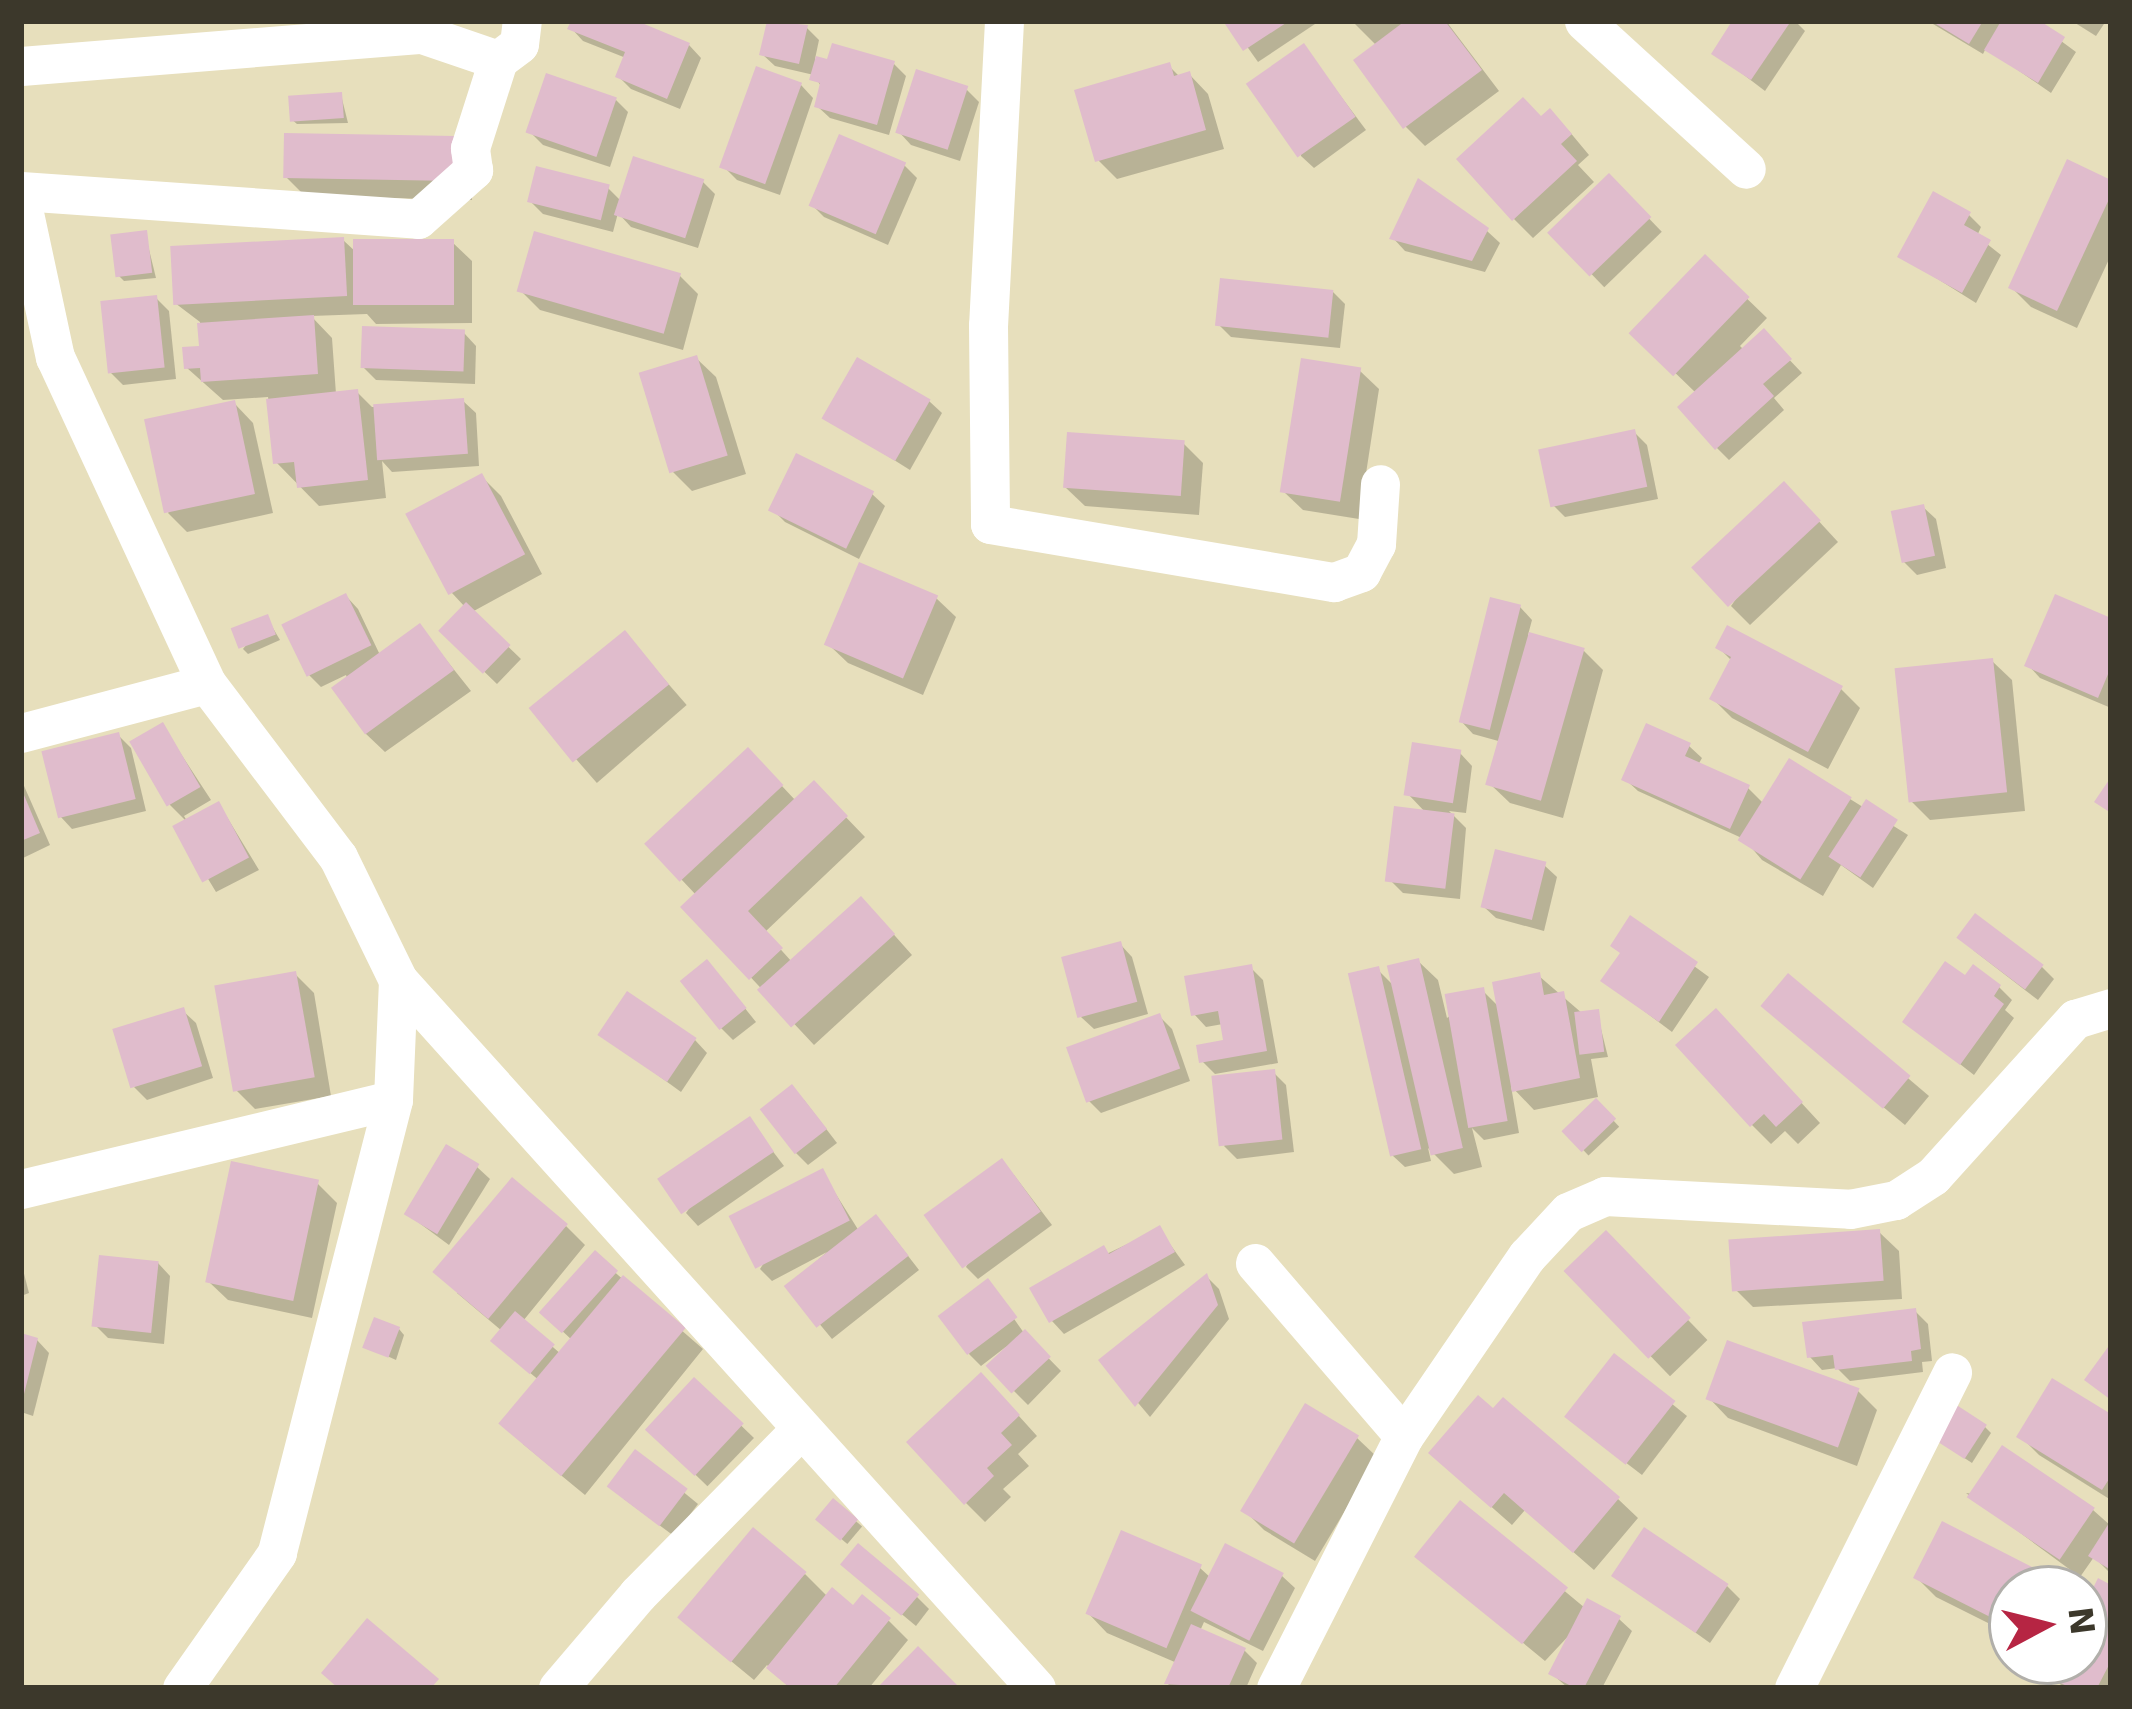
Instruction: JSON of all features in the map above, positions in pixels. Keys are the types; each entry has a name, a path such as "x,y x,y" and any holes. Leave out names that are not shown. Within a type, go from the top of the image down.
{"street":[{"path":"522,21 519,44 498,60 470,148 473,170 418,219 21,195 55,357 207,684 338,856 398,980 799,1431 1036,1688"},
{"path":"1004,21 988,326 990,524 1334,582 1361,572 1376,544 1380,484"},
{"path":"1584,21 1746,169"},
{"path":"21,66 422,34 498,60"},
{"path":"21,734 207,684"},
{"path":"182,1688 278,1553 393,1100 398,980"},
{"path":"1276,1688 1404,1436 1527,1256 1568,1212 1605,1196 1850,1209 1896,1200 1933,1176 2075,1019 2111,1008"},
{"path":"21,1189 393,1100"},
{"path":"1256,1263 1404,1436"},
{"path":"1794,1688 1952,1372"},
{"path":"558,1688 638,1594 799,1431"}],"building":[{"path":"571,21 637,21 690,43 667,99 615,77 625,52 567,29"},
{"path":"767,21 808,25 799,64 759,55"},
{"path":"1223,21 1289,21 1243,51"},
{"path":"1405,21 1445,21 1482,70 1403,129 1353,60"},
{"path":"1732,21 1791,21 1751,80 1711,54"},
{"path":"1931,21 1983,21 1969,44"},
{"path":"2001,21 2040,21 2065,37 2038,83 1984,50"},
{"path":"832,43 895,61 877,125 814,107 820,83 809,80 816,56 827,59"},
{"path":"1304,43 1356,117 1297,157 1246,84"},
{"path":"1170,62 1174,76 1190,71 1206,130 1095,162 1074,90"},
{"path":"756,66 802,83 765,184 719,167"},
{"path":"916,69 968,86 948,150 895,133"},
{"path":"546,73 617,97 596,157 525,133"},
{"path":"342,92 344,118 290,122 288,96"},
{"path":"1523,97 1541,116 1550,108 1572,134 1561,144 1577,161 1512,221 1456,159"},
{"path":"284,133 455,136 454,181 283,178"},
{"path":"839,134 906,163 876,234 809,206"},
{"path":"633,156 704,179 685,238 614,215"},
{"path":"2067,159 2111,180 2111,195 2057,311 2008,288"},
{"path":"536,166 610,184 601,220 527,202"},
{"path":"1609,173 1651,217 1590,277 1547,233"},
{"path":"1418,178 1489,228 1472,261 1389,239"},
{"path":"1933,191 1971,212 1964,225 1991,240 1962,293 1897,257"},
{"path":"147,230 152,273 116,277 110,235"},
{"path":"534,231 681,273 664,334 517,292"},
{"path":"344,237 347,296 173,305 170,246"},
{"path":"353,239 454,239 454,305 353,305"},
{"path":"1705,254 1750,297 1673,376 1629,333"},
{"path":"1220,278 1333,290 1328,338 1215,326"},
{"path":"157,295 165,368 108,374 100,301"},
{"path":"314,315 318,374 201,382 200,368 184,369 182,347 199,346 197,323"},
{"path":"362,326 465,330 463,372 361,368"},
{"path":"1764,328 1792,359 1763,384 1774,396 1715,450 1677,407"},
{"path":"697,355 728,455 669,473 639,373"},
{"path":"857,357 931,400 895,461 822,418"},
{"path":"1301,358 1361,368 1340,502 1280,492"},
{"path":"358,389 368,480 297,488 294,462 273,464 266,399"},
{"path":"464,398 468,454 377,460 373,404"},
{"path":"235,400 255,494 164,513 144,419"},
{"path":"1635,429 1647,487 1550,507 1538,450"},
{"path":"1067,432 1185,440 1181,496 1063,488"},
{"path":"796,453 874,491 846,549 768,511"},
{"path":"482,473 525,554 448,595 405,514"},
{"path":"1784,481 1821,520 1728,607 1691,568"},
{"path":"1924,504 1935,556 1902,563 1891,511"},
{"path":"859,562 938,596 903,678 824,645"},
{"path":"346,593 371,645 307,677 281,625"},
{"path":"2055,594 2111,618 2111,667 2098,698 2024,666"},
{"path":"1490,597 1521,605 1490,730 1459,722"},
{"path":"466,602 511,645 483,674 438,631"},
{"path":"268,614 276,635 239,649 231,628"},
{"path":"420,623 454,670 365,735 331,688"},
{"path":"1727,625 1843,686 1808,752 1709,699 1731,657 1715,648"},
{"path":"625,630 669,684 573,762 529,708"},
{"path":"1529,632 1585,648 1541,801 1485,785"},
{"path":"1993,658 2007,792 1909,803 1895,668"},
{"path":"163,722 200,787 167,806 129,742"},
{"path":"1646,723 1691,743 1685,756 1750,785 1730,829 1621,780"},
{"path":"119,732 136,799 58,818 41,751"},
{"path":"1412,742 1461,750 1453,803 1404,795"},
{"path":"748,747 783,785 680,882 644,844"},
{"path":"1789,758 1852,797 1800,879 1738,840"},
{"path":"2111,777 2111,813 2094,802"},
{"path":"814,780 848,816 748,911 783,948 749,980 680,907"},
{"path":"21,788 40,833 21,841"},
{"path":"1866,799 1898,820 1860,878 1828,857"},
{"path":"219,801 249,858 202,882 172,826"},
{"path":"1394,806 1455,813 1445,889 1385,881"},
{"path":"1495,849 1546,862 1532,920 1480,907"},
{"path":"861,896 895,934 791,1028 757,990"},
{"path":"1975,913 2044,965 2025,990 1956,938"},
{"path":"1630,915 1698,962 1659,1022 1600,981 1620,953 1610,946"},
{"path":"1121,941 1137,1002 1077,1018 1061,957"},
{"path":"1419,958 1463,1148 1431,1155 1387,965"},
{"path":"707,959 747,1008 719,1030 680,981"},
{"path":"1945,961 1965,975 1973,964 2001,985 1994,996 2004,1004 1960,1065 1902,1022"},
{"path":"1252,964 1267,1051 1199,1063 1196,1045 1223,1040 1218,1011 1191,1016 1184,976"},
{"path":"1379,966 1421,1149 1390,1156 1348,973"},
{"path":"296,971 315,1077 233,1092 214,985"},
{"path":"1540,972 1544,995 1564,991 1580,1078 1512,1092 1492,982"},
{"path":"1788,973 1911,1076 1883,1109 1760,1006"},
{"path":"1484,987 1508,1121 1468,1128 1445,994"},
{"path":"627,991 697,1038 667,1082 597,1035"},
{"path":"184,1007 202,1066 130,1088 112,1029"},
{"path":"1716,1008 1803,1102 1776,1127 1764,1114 1750,1127 1675,1045"},
{"path":"1599,1009 1604,1052 1579,1055 1574,1012"},
{"path":"1160,1013 1180,1068 1086,1103 1066,1047"},
{"path":"1275,1069 1282,1140 1219,1146 1211,1076"},
{"path":"792,1084 827,1129 795,1154 760,1109"},
{"path":"1596,1098 1616,1119 1582,1152 1561,1131"},
{"path":"750,1116 774,1152 681,1214 657,1179"},
{"path":"446,1144 479,1164 437,1234 404,1214"},
{"path":"1002,1158 1041,1211 962,1268 924,1215"},
{"path":"231,1161 319,1180 293,1301 205,1282"},
{"path":"823,1168 850,1221 755,1269 729,1216"},
{"path":"512,1177 568,1224 488,1319 432,1272"},
{"path":"876,1214 909,1256 816,1328 784,1286"},
{"path":"1160,1225 1175,1252 1049,1323 1029,1288 1104,1245 1109,1254"},
{"path":"1880,1229 1884,1281 1732,1291 1728,1240"},
{"path":"1606,1230 1691,1318 1648,1359 1564,1271"},
{"path":"595,1250 618,1271 562,1333 539,1312"},
{"path":"99,1255 159,1261 151,1333 91,1327"},
{"path":"1207,1273 1218,1305 1135,1407 1098,1360"},
{"path":"623,1275 686,1328 561,1476 498,1424"},
{"path":"988,1278 1017,1317 967,1355 938,1316"},
{"path":"1916,1308 1921,1349 1911,1351 1912,1361 1835,1370 1833,1355 1807,1358 1802,1322"},
{"path":"515,1311 555,1344 530,1374 490,1341"},
{"path":"374,1317 400,1327 388,1358 362,1348"},
{"path":"1025,1329 1051,1357 1011,1394 986,1366"},
{"path":"21,1333 38,1338 23,1398 21,1398"},
{"path":"1727,1340 1859,1388 1838,1447 1705,1399"},
{"path":"2111,1343 2111,1400 2084,1380"},
{"path":"1614,1353 1675,1401 1626,1465 1564,1417"},
{"path":"981,1372 1020,1415 1001,1433 1012,1445 987,1468 994,1476 964,1505 906,1442"},
{"path":"694,1377 744,1423 695,1476 645,1430"},
{"path":"2052,1378 2111,1414 2111,1476 2102,1490 2016,1437"},
{"path":"1478,1395 1493,1408 1503,1397 1620,1497 1573,1553 1504,1493 1491,1508 1428,1453"},
{"path":"1305,1403 1359,1435 1294,1543 1240,1511"},
{"path":"1955,1404 1987,1425 1965,1459 1933,1438"},
{"path":"2002,1445 2095,1508 2060,1560 1967,1497"},
{"path":"635,1449 688,1489 659,1526 607,1487"},
{"path":"833,1498 858,1519 840,1541 815,1519"},
{"path":"1460,1500 1568,1587 1522,1644 1414,1557"},
{"path":"2111,1520 2111,1570 2088,1556"},
{"path":"1942,1521 2028,1565 1988,1565 1988,1616 1913,1578"},
{"path":"753,1527 807,1572 731,1662 677,1617"},
{"path":"1644,1527 1729,1584 1696,1633 1611,1576"},
{"path":"1121,1530 1202,1564 1166,1648 1085,1614"},
{"path":"858,1543 919,1594 901,1616 840,1564"},
{"path":"1225,1543 1284,1573 1249,1641 1190,1611"},
{"path":"2108,1583 2111,1585 2108,1667"},
{"path":"832,1587 853,1605 862,1594 891,1618 834,1688 790,1688 766,1668"},
{"path":"1587,1598 1621,1616 1584,1688 1575,1688 1548,1674"},
{"path":"367,1618 439,1679 431,1688 338,1688 321,1673"},
{"path":"1191,1624 1246,1648 1228,1688 1164,1684"},
{"path":"918,1646 960,1688 877,1688"}]}
